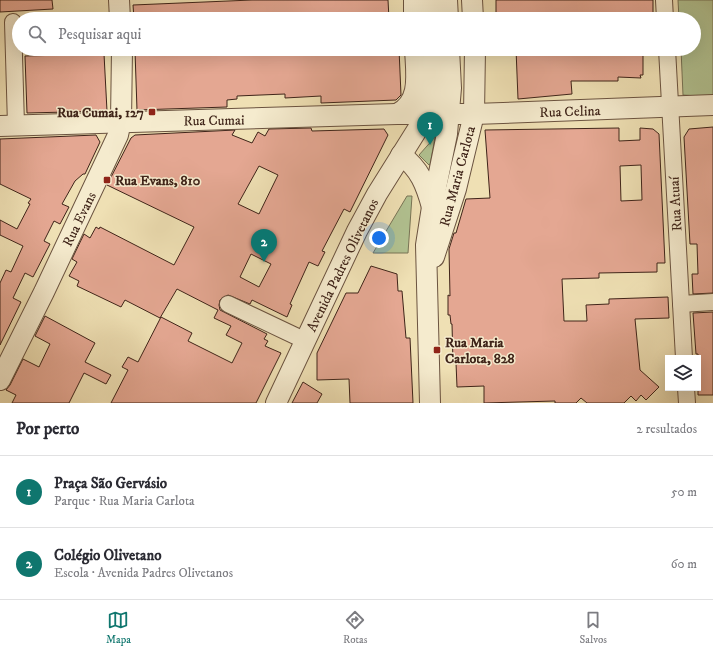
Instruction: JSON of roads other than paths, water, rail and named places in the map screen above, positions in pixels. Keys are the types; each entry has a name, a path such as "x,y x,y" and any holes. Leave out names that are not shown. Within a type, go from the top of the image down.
{"street":[{"path":"118,0 119,12"},
{"path":"414,0 414,12"},
{"path":"432,0 432,12"},
{"path":"447,0 448,12"},
{"path":"472,0 473,12"},
{"path":"664,0 665,12"},
{"path":"8,126 12,43"},
{"name":"Rua Evans","path":"0,380 102,171 118,135 121,121 122,56"},
{"path":"397,114 406,110 415,91 415,56"},
{"path":"435,56 443,88"},
{"path":"443,88 448,56"},
{"name":"Rua Maria Carlota","path":"427,276 456,189 474,114 475,56"},
{"name":"Rua Atuaí","path":"667,56 684,355"},
{"name":"Rua Maria Carlota","path":"430,403 426,245 432,207 444,156 449,114 443,88"},
{"name":"Avenida Padres Olivetanos","path":"276,403 357,230 377,194 443,88"},
{"name":"Rua Celina","path":"427,114 670,108 713,105"},
{"name":"Rua Cumai","path":"8,126 121,121 228,121 427,114"},
{"path":"401,155 413,165 423,179 432,207"},
{"path":"681,304 713,302"},
{"path":"228,304 306,341"},
{"path":"686,391 686,403"}],"place":[{"name":"Rua Cumai, 127","path":"152,112"},
{"name":"Praça São Gervásio","path":"430,145"},
{"name":"Rua Evans, 810","path":"107,180"},
{"name":"Colégio Olivetano","path":"264,262"},
{"name":"Rua Maria Carlota, 828","path":"437,350"}]}
